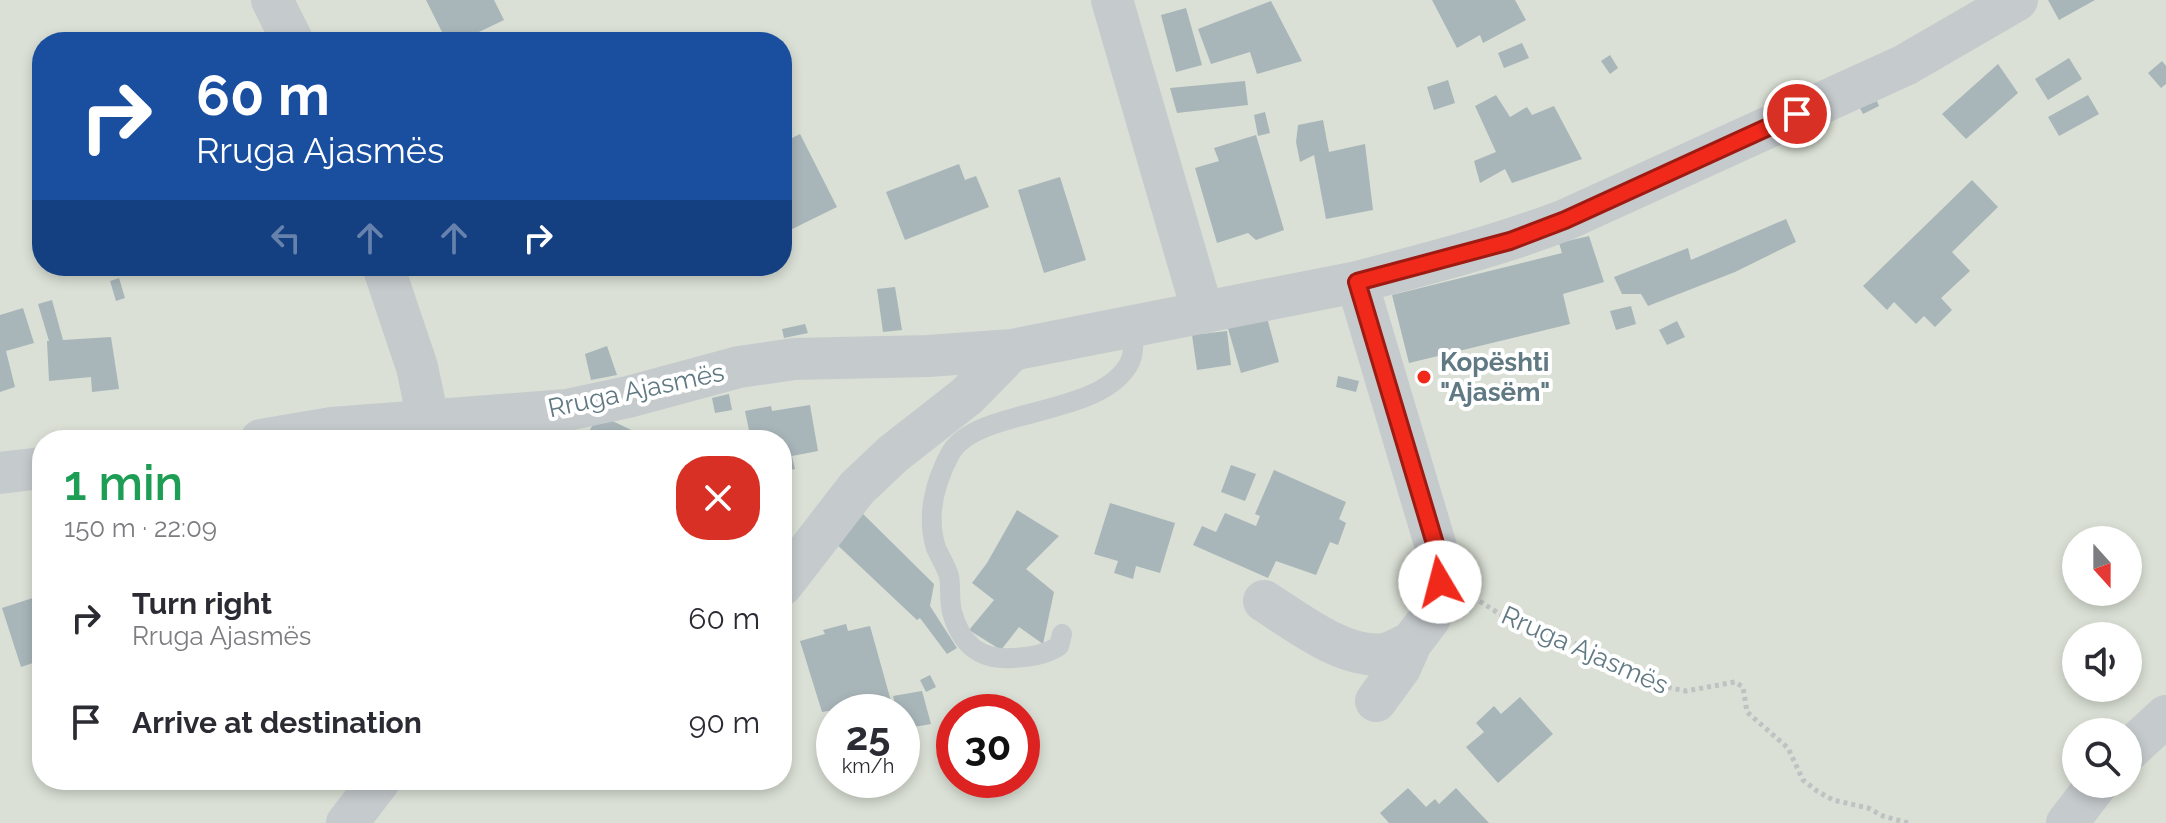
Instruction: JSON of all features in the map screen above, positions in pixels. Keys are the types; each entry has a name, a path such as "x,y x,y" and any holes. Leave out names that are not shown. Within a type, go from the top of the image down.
{"street":[{"path":"272,0 288,32"},
{"path":"1112,0 1203,313"},
{"name":"Rruga Ajasmës","path":"320,430 567,410 739,367 794,359 928,356 1012,350 1357,282 1510,241 1565,220 1905,65 2017,0"},
{"path":"386,276 417,367 428,419"},
{"path":"1357,282 1436,547 1440,582 1430,618 1376,701"},
{"path":"792,572 857,488 893,454 967,396 1012,350"},
{"path":"0,473 32,469"},
{"path":"1264,601 1328,642 1367,654 1387,653 1411,643"},
{"path":"2142,738 2166,716"},
{"path":"347,823 372,790"},
{"path":"2067,823 2086,798"}],"lane":[{"path":"1062,634 1059,646 1049,653 1031,656 991,658 977,653 967,643 952,612 949,576 931,523 937,482 952,450 973,432 1052,409 1111,383 1129,364 1134,348 1132,326"}],"path":[{"name":"Rruga Ajasmës","path":"1440,582 1469,595 1506,618 1565,638 1651,684 1686,691 1735,682 1743,687 1747,695 1747,712 1788,748 1809,786 1833,800 1868,808 1908,823"}],"shaded area":[{"path":"0,0 2166,0 2166,823 0,823"}],"building":[{"path":"426,0 494,0 504,20 479,32 442,32"},
{"path":"1432,0 1515,0 1526,20 1483,43 1480,35 1457,48"},
{"path":"2048,0 2095,0 2059,20"},
{"path":"1271,1 1302,61 1257,74 1250,52 1211,64 1198,29"},
{"path":"1186,8 1202,65 1176,72 1161,15"},
{"path":"1522,43 1529,58 1504,68 1498,53"},
{"path":"1610,55 1618,68 1610,74 1601,61"},
{"path":"2069,58 2082,79 2048,100 2035,79"},
{"path":"2162,61 2166,66 2166,84 2161,88 2148,73"},
{"path":"1998,64 2018,93 1966,139 1942,114"},
{"path":"1448,80 1455,103 1434,110 1427,87"},
{"path":"1245,81 1248,105 1177,113 1170,88"},
{"path":"1496,95 1510,117 1527,107 1532,115 1554,106 1582,159 1512,183 1505,169 1480,183 1474,161 1496,152 1475,106"},
{"path":"2088,95 2099,114 2059,136 2048,117"},
{"path":"1877,101 1879,106 1863,114 1860,108"},
{"path":"1265,112 1270,133 1258,136 1254,115"},
{"path":"1323,120 1329,152 1365,144 1373,210 1326,219 1314,155 1300,162 1296,142 1298,125"},
{"path":"800,134 837,207 792,229 792,138"},
{"path":"1256,135 1284,230 1256,240 1248,233 1217,243 1195,168 1219,161 1214,148"},
{"path":"959,164 965,180 976,176 989,207 905,240 886,192"},
{"path":"1060,177 1086,260 1044,273 1018,190"},
{"path":"1972,180 1998,207 1952,252 1970,271 1941,298 1952,310 1935,327 1924,316 1916,324 1894,302 1887,310 1863,286"},
{"path":"1786,219 1796,242 1735,272 1648,306 1641,294 1622,294 1614,277 1688,248 1691,260"},
{"path":"1589,236 1604,282 1563,294 1570,324 1409,363 1392,295 1562,253 1559,243"},
{"path":"119,278 125,298 116,301 110,281"},
{"path":"895,287 902,330 883,332 877,289"},
{"path":"52,300 63,340 111,337 119,389 92,392 91,377 49,381 49,341 38,304"},
{"path":"1631,306 1636,324 1616,330 1610,311"},
{"path":"23,308 34,343 6,351 15,387 0,392 0,315"},
{"path":"1266,314 1279,362 1241,373 1227,325"},
{"path":"1677,321 1685,337 1667,345 1659,330"},
{"path":"805,324 808,333 784,338 782,329"},
{"path":"1227,331 1231,365 1197,370 1192,335"},
{"path":"607,346 617,375 591,380 585,354"},
{"path":"1338,376 1359,381 1356,392 1336,387"},
{"path":"729,394 732,410 715,413 712,398"},
{"path":"810,405 818,451 792,456 792,430 749,430 745,411 771,406 772,411"},
{"path":"598,414 631,430 590,430"},
{"path":"1231,465 1256,474 1245,501 1221,492"},
{"path":"1274,470 1346,502 1339,519 1346,523 1338,545 1330,542 1316,575 1276,561 1268,578 1193,545 1202,526 1216,532 1225,513 1256,526 1260,516 1255,514"},
{"path":"1110,503 1175,523 1160,573 1136,566 1133,579 1114,573 1118,561 1094,554"},
{"path":"856,507 934,584 930,606 957,648 947,654 920,618 917,620 830,538"},
{"path":"1017,510 1059,536 1026,569 1054,592 1043,644 1019,627 1001,650 969,630 994,600 972,583"},
{"path":"32,598 32,663 21,667 2,608"},
{"path":"846,624 848,631 870,626 889,694 816,694 800,641 825,634 823,630"},
{"path":"930,675 936,687 926,692 920,680"},
{"path":"922,691 931,724 920,726 920,694 905,694"},
{"path":"1520,697 1553,734 1498,783 1466,747 1484,732 1476,723 1494,706 1501,714"},
{"path":"1408,788 1426,807 1435,799 1439,804 1456,788 1489,823 1389,823 1380,813"}],"place":[{"name":"Kopështi \"Ajasëm\"","path":"1424,377"}],"route":[{"path":"1440,582 1436,547 1357,282 1510,241 1565,220 1797,114"}]}
